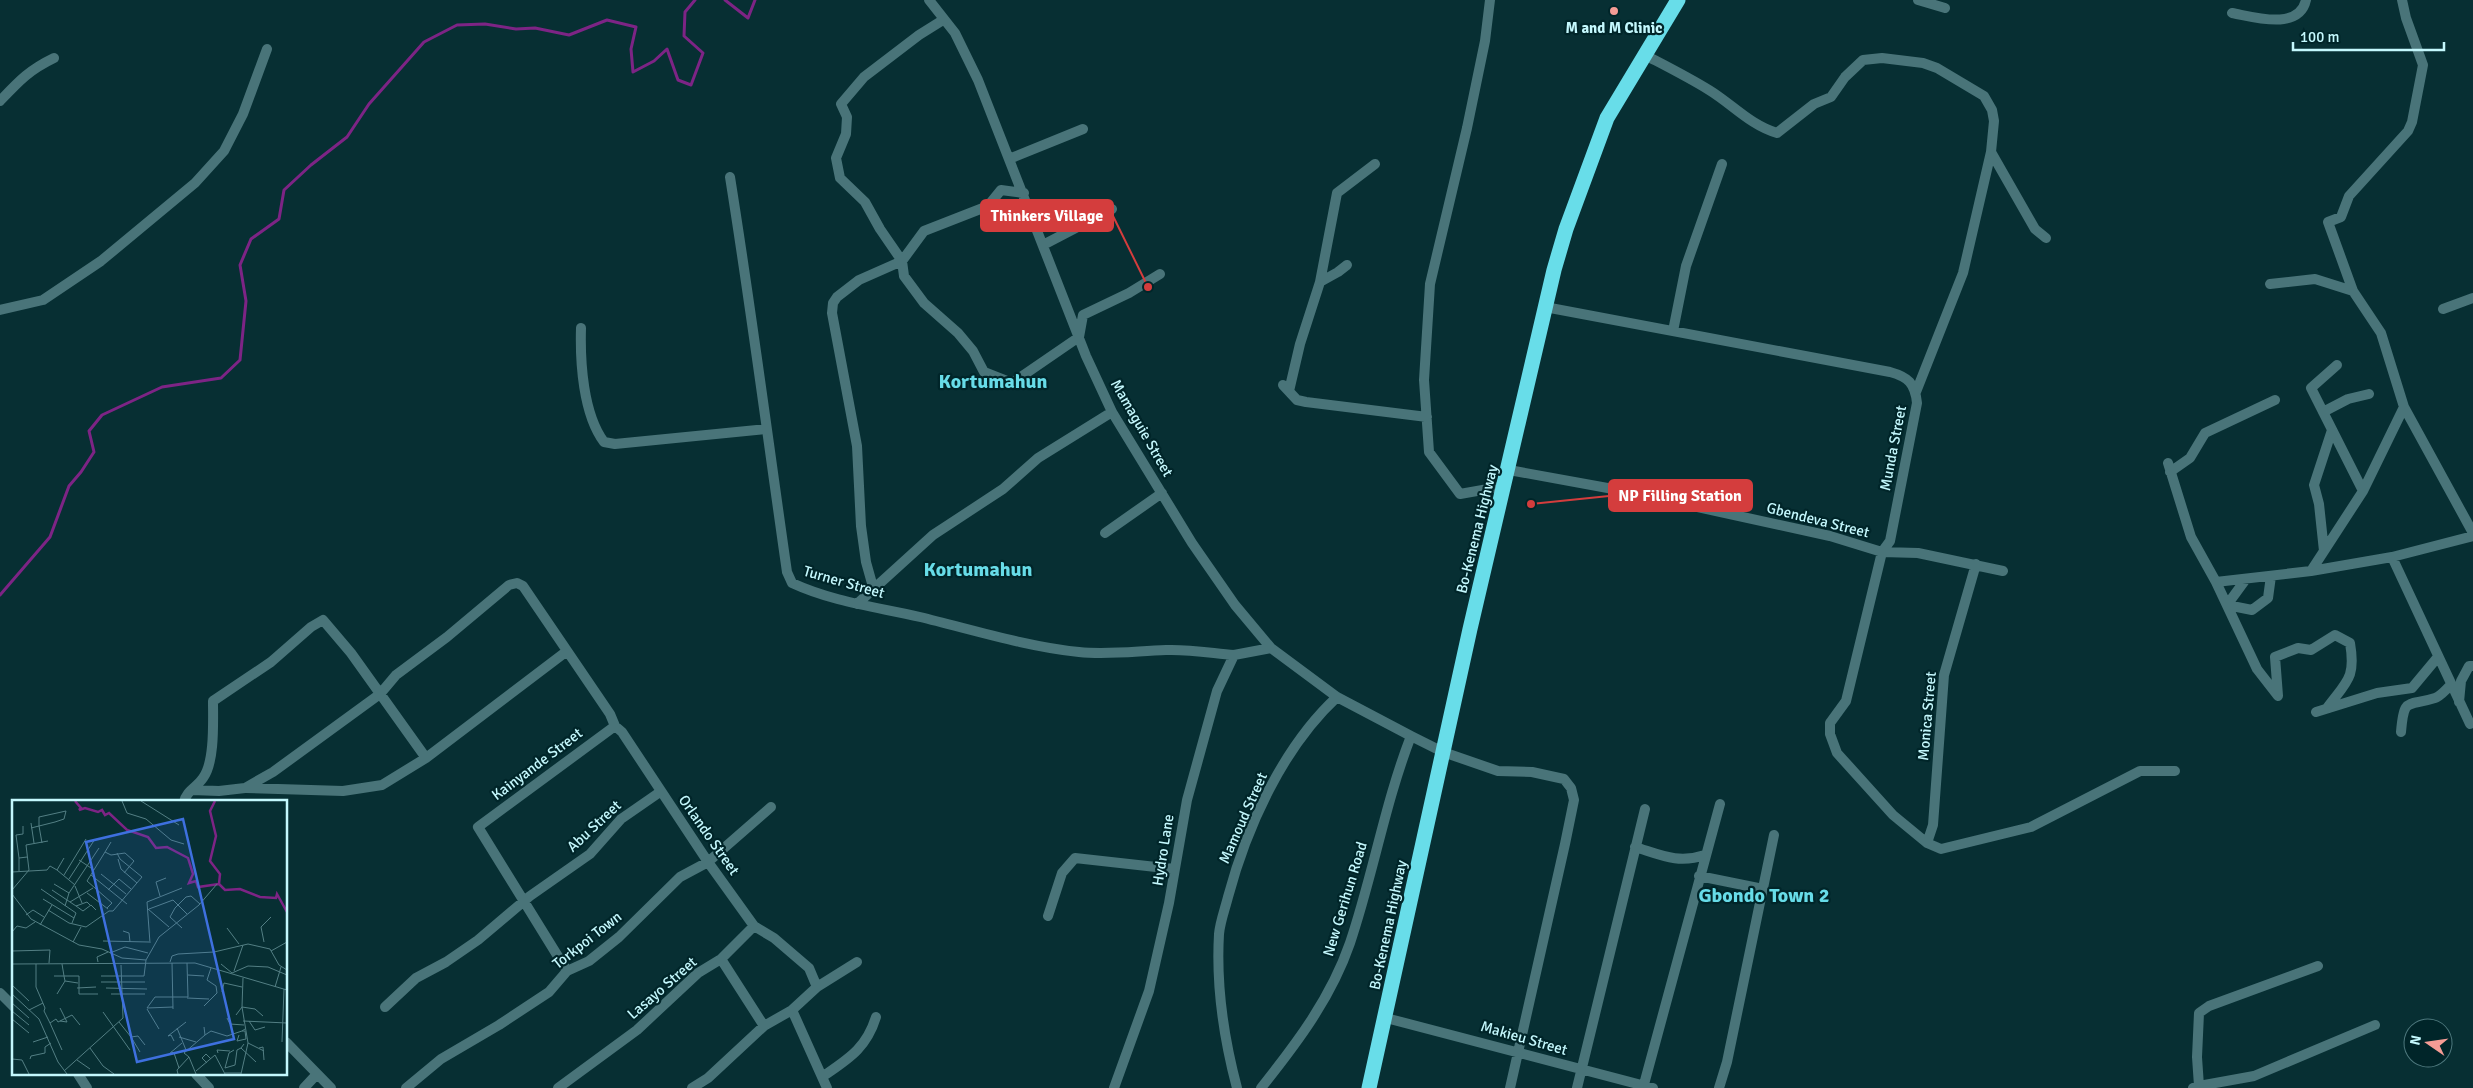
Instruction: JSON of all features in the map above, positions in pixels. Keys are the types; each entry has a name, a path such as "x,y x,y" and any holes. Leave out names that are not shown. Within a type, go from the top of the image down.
{"highway":[{"name":"Bo-Kenema Highway","path":"1370,1088 1443,752 1545,307 1566,229 1608,118 1678,0"}],"street":[{"name":"Mamaguie Street","path":"929,0 955,33 978,80 1079,337 1112,412 1192,543 1235,605 1272,648 1337,696 1411,736"},
{"path":"1490,0 1485,41 1430,284 1424,380 1429,452 1460,494 1505,486"},
{"path":"1918,0 1945,8"},
{"path":"2232,13 2271,20 2291,18 2305,6 2306,0"},
{"path":"2216,582 2310,572 2392,557 2473,535 2404,407 2380,333 2353,291 2328,222 2341,217 2349,196 2408,131 2412,122 2423,64 2406,18 2402,0"},
{"path":"944,20 919,35 864,77 841,104 847,117 846,134 836,158 840,178 865,202 880,229 902,260 904,276 924,303 958,334 973,351 984,372 1012,383 1079,337 1083,315 1129,293 1160,274"},
{"path":"0,310 43,300 102,261 194,183 224,151 243,114 267,49"},
{"path":"1645,55 1710,90 1740,114 1766,130 1777,133 1814,104 1832,97 1845,77 1863,60 1882,58 1923,63 1937,68 1984,96 1992,110 1994,122 1991,152 1963,273 1916,392"},
{"path":"0,101 23,76 54,58"},
{"path":"1009,159 1083,129"},
{"path":"1991,152 2036,229 2046,238"},
{"path":"1375,164 1337,193 1320,282 1286,388 1297,400 1306,402 1426,417"},
{"path":"1673,331 1686,266 1722,164"},
{"name":"Turner Street","path":"730,177 747,280 787,572 792,583 806,590 857,604 920,617 956,628 1078,652 1116,654 1167,650 1234,655"},
{"path":"873,588 866,562 861,526 857,446 832,313 833,303 859,280 902,260 924,232 988,206 1000,190 1024,193"},
{"path":"1043,245 1112,209"},
{"path":"1320,282 1338,272 1346,264"},
{"path":"2270,284 2315,279 2353,291"},
{"path":"2443,309 2473,298"},
{"name":"Munda Street","path":"1545,307 1897,374 1909,380 1916,392 1917,403 1890,541 1882,552 1846,701 1830,722 1830,734 1837,754 1893,816 1928,843"},
{"path":"581,328 580,367 597,432 604,442 615,444 766,429"},
{"path":"2337,365 2311,388 2363,491"},
{"path":"2323,412 2348,399 2369,394"},
{"path":"2275,400 2205,433 2190,458 2169,467 2191,537 2216,582 2257,669 2278,696 2276,658 2298,648 2311,650 2335,635 2350,642 2353,664 2348,680 2327,708"},
{"path":"2310,572 2363,491 2404,407"},
{"path":"857,604 933,535 1003,489 1038,458 1112,412"},
{"path":"2324,551 2319,504 2314,485 2332,430"},
{"name":"Gbendeva Street","path":"1509,470 1624,491 1830,536 1882,552 1918,553 2003,571"},
{"path":"1105,533 1162,494"},
{"path":"2392,557 2437,658 2470,724"},
{"name":"Monica Street","path":"1928,843 1933,825 1944,675 1976,564"},
{"path":"2227,605 2252,610 2268,598 2271,576"},
{"path":"2227,605 2246,579"},
{"name":"Orlando Street","path":"380,694 396,675 447,637 509,585 518,583 523,586 610,714 615,726 622,732 660,792 754,926 774,938 809,968 817,987"},
{"path":"184,800 185,796 204,777 213,747 213,701 271,662 311,626 323,620 351,653 426,758"},
{"path":"1234,655 1272,648"},
{"path":"192,790 245,788 343,791 382,785 426,758 567,651"},
{"name":"Hydro Lane","path":"1114,1088 1148,991 1169,903 1180,828 1196,765 1217,691 1234,655"},
{"path":"2316,712 2377,693 2412,688 2437,658"},
{"path":"2459,702 2461,681 2469,666 2473,666"},
{"path":"2401,732 2403,711 2410,703 2437,697 2451,685"},
{"path":"245,788 273,772 380,694"},
{"name":"Mamoud Street","path":"1237,1088 1221,1003 1219,932 1236,869 1247,838 1286,758 1321,712 1337,696"},
{"name":"Kainyande Street","path":"524,901 478,827 615,726"},
{"path":"1411,736 1443,752 1498,771 1532,772 1564,779 1571,788 1574,800 1510,1088"},
{"name":"New Gerihun Road","path":"1261,1088 1303,1036 1327,995 1350,944 1400,766 1411,736"},
{"path":"1928,843 1941,849 2031,827 2140,770 2175,771"},
{"name":"Abu Street","path":"385,1007 416,978 446,962 470,945 524,901 590,854 621,819 660,792"},
{"path":"1646,1087 1689,923 1699,876 1720,804"},
{"name":"Torkpoi Town","path":"406,1088 441,1059 500,1025 549,992 567,971 589,961 619,937 680,877 708,862 771,807"},
{"path":"1577,1088 1646,810"},
{"path":"1719,1088 1727,1062 1774,835"},
{"path":"1636,847 1672,858 1688,860 1705,855"},
{"path":"1048,916 1062,873 1075,858 1174,869"},
{"path":"1699,876 1763,889"},
{"path":"524,901 567,971"},
{"path":"721,959 754,926"},
{"name":"Lasayo Street","path":"558,1088 637,1030 698,973 721,959 764,1026"},
{"path":"692,1088 708,1078 764,1026 792,1010 817,987 857,962"},
{"path":"2318,966 2208,1006 2199,1013 2196,1087 2254,1076 2375,1025"},
{"path":"0,993 12,1005"},
{"path":"792,1010 827,1088"},
{"path":"822,1077 857,1052 871,1033 876,1017"},
{"name":"Makieu Street","path":"1386,1018 1646,1087"},
{"path":"288,1044 331,1088"},
{"path":"304,1088 317,1074"},
{"path":"79,1076 87,1088"},
{"path":"198,1076 209,1088"}],"waterway":[{"path":"0,595 50,537 69,486 94,452 89,431 102,415 162,387 221,378 240,360 246,301 240,265 251,239 279,219 284,190 311,165 347,137 369,104 424,42 457,25 485,24 516,29 535,28 569,35 607,20 636,27 631,49 633,72 654,61 667,49 678,80 691,85 703,53 684,36 685,12 695,0"},
{"path":"725,0 748,18 755,0"}],"place":[{"name":"M and M Clinic","path":"1614,11"},
{"name":"Thinkers Village","path":"1148,287"},
{"name":"NP Filling Station","path":"1531,504"}],"district":[{"name":"Kortumahun","path":"993,381"},
{"name":"Kortumahun","path":"978,569"},
{"name":"Gbondo Town 2","path":"1764,895"}]}
